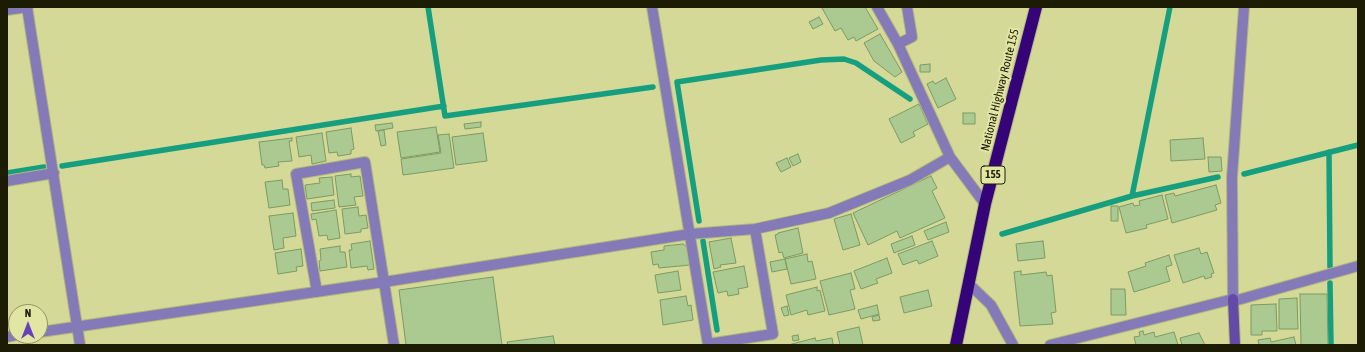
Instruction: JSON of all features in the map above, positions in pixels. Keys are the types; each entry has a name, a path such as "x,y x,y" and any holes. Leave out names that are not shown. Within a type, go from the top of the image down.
{"highway":[{"name":"National Highway Route 155","path":"956,345 985,204 1036,7"}],"street":[{"path":"7,10 28,7 80,345"},
{"path":"652,7 708,345 773,334 755,229"},
{"path":"877,7 898,44 950,158 985,204"},
{"path":"898,44 912,37 907,7"},
{"path":"1235,345 1232,177 1244,7"},
{"path":"48,331 384,282 690,234 755,229 829,213 910,180 950,158"},
{"path":"317,292 296,174 365,162 394,345"},
{"path":"7,181 54,174"},
{"path":"1050,345 1234,300 1358,266"},
{"path":"969,284 991,305 1013,345"}],"building":[{"path":"865,7 878,29 856,41 854,37 848,40 841,28 835,31 822,8"},
{"path":"819,17 823,24 813,29 809,22"},
{"path":"880,34 902,72 895,77 874,61 864,43"},
{"path":"930,64 930,72 920,72 920,65"},
{"path":"946,78 956,99 938,108 927,84 933,81 935,84"},
{"path":"919,104 928,124 913,132 915,136 901,143 889,119"},
{"path":"963,113 975,113 975,124 963,124"},
{"path":"481,122 481,127 465,129 464,124"},
{"path":"392,123 393,128 376,131 375,125"},
{"path":"436,127 440,152 401,158 397,132"},
{"path":"351,128 354,149 351,150 351,154 338,156 337,152 329,153 326,132"},
{"path":"384,130 386,145 381,146 378,131"},
{"path":"322,133 326,161 312,164 311,155 299,157 296,137"},
{"path":"483,133 487,161 456,165 452,137"},
{"path":"449,134 454,168 403,175 401,159 441,153 438,135"},
{"path":"292,138 292,141 289,141 292,161 278,162 279,166 265,168 264,165 262,165 259,142"},
{"path":"1203,138 1205,159 1171,161 1170,140"},
{"path":"798,154 801,162 793,166 789,158"},
{"path":"1208,157 1221,157 1222,171 1209,172"},
{"path":"787,158 791,167 781,172 776,163"},
{"path":"351,174 351,177 360,176 363,196 354,197 356,205 339,207 335,176"},
{"path":"931,176 937,188 932,191 945,218 900,238 897,231 868,245 853,213"},
{"path":"332,177 334,195 307,199 305,185 320,183 319,178"},
{"path":"282,180 283,189 288,189 290,205 269,208 265,182"},
{"path":"1216,185 1221,203 1215,205 1217,210 1172,223 1165,195 1174,193 1175,196"},
{"path":"1162,195 1168,219 1146,225 1147,228 1126,233 1119,207 1133,203 1134,206 1140,205 1139,201"},
{"path":"334,200 335,208 312,211 311,203"},
{"path":"1111,206 1118,206 1118,221 1111,221"},
{"path":"358,207 359,216 366,215 368,228 361,229 361,232 345,234 342,209"},
{"path":"336,210 340,238 328,240 327,235 319,236 316,219 312,220 311,214"},
{"path":"293,213 296,236 283,238 284,248 274,250 269,216"},
{"path":"851,214 860,245 843,250 834,219"},
{"path":"946,222 949,232 928,240 924,231"},
{"path":"798,228 803,253 784,258 782,252 779,253 775,235"},
{"path":"912,236 915,245 894,253 891,244"},
{"path":"731,238 736,263 720,265 721,267 714,269 709,242"},
{"path":"370,241 374,269 368,270 367,266 351,268 349,250 352,250 351,244"},
{"path":"932,241 938,256 919,264 917,260 903,265 898,254"},
{"path":"1043,241 1045,258 1018,261 1016,244"},
{"path":"683,244 687,247 690,265 659,268 658,264 653,265 651,252 664,250 664,246"},
{"path":"340,246 340,252 345,252 347,267 320,271 320,249"},
{"path":"1199,248 1201,254 1207,252 1214,273 1211,274 1212,277 1205,279 1204,276 1183,283 1174,255"},
{"path":"301,249 303,266 296,267 297,271 278,274 275,253"},
{"path":"807,254 808,262 812,261 816,279 791,284 785,259"},
{"path":"1169,255 1172,265 1166,267 1170,281 1134,292 1128,272 1146,266 1145,263"},
{"path":"887,258 892,273 876,279 878,283 861,289 854,271"},
{"path":"785,259 787,269 772,272 770,262"},
{"path":"744,266 748,287 738,289 739,294 728,296 727,291 718,293 713,272"},
{"path":"678,271 681,290 658,293 655,275"},
{"path":"1021,271 1021,275 1046,272 1047,276 1052,275 1056,312 1051,313 1053,324 1020,326 1014,272"},
{"path":"851,273 855,289 850,290 855,309 829,315 820,281"},
{"path":"493,277 502,345 406,345 399,290"},
{"path":"817,287 817,291 820,290 825,311 808,315 807,310 791,315 786,295"},
{"path":"1111,289 1125,289 1126,315 1111,315"},
{"path":"928,290 932,306 904,313 900,297"},
{"path":"1300,294 1327,294 1328,345 1301,345"},
{"path":"686,296 688,306 691,305 693,320 663,325 660,300"},
{"path":"1297,298 1298,329 1279,329 1279,299"},
{"path":"1276,304 1277,331 1262,331 1262,335 1251,335 1251,305"},
{"path":"877,305 879,314 861,319 858,310"},
{"path":"787,306 789,315 784,316 781,308"},
{"path":"879,315 880,320 873,321 872,317"},
{"path":"859,327 863,345 840,345 837,332"},
{"path":"1143,331 1144,335 1154,332 1155,337 1174,332 1178,345 1136,345 1134,337 1140,336 1139,332"},
{"path":"1199,333 1205,345 1182,345 1180,338"},
{"path":"798,335 799,340 793,341 792,336"},
{"path":"553,336 555,345 508,345 507,342"},
{"path":"1294,337 1296,345 1259,345 1258,340 1270,338 1271,342"},
{"path":"815,338 816,341 832,338 833,344 835,345 788,345"}],"waterway":[{"path":"428,7 445,116 653,87"},
{"path":"1132,196 1170,7"},
{"path":"699,221 677,82 821,60 844,59 856,63 910,99"},
{"path":"62,166 444,106"},
{"path":"1244,174 1358,145"},
{"path":"1329,152 1330,267"},
{"path":"7,173 44,167"},
{"path":"1002,234 1132,196 1218,177"},
{"path":"703,241 717,330"},
{"path":"1330,283 1331,345"}]}
